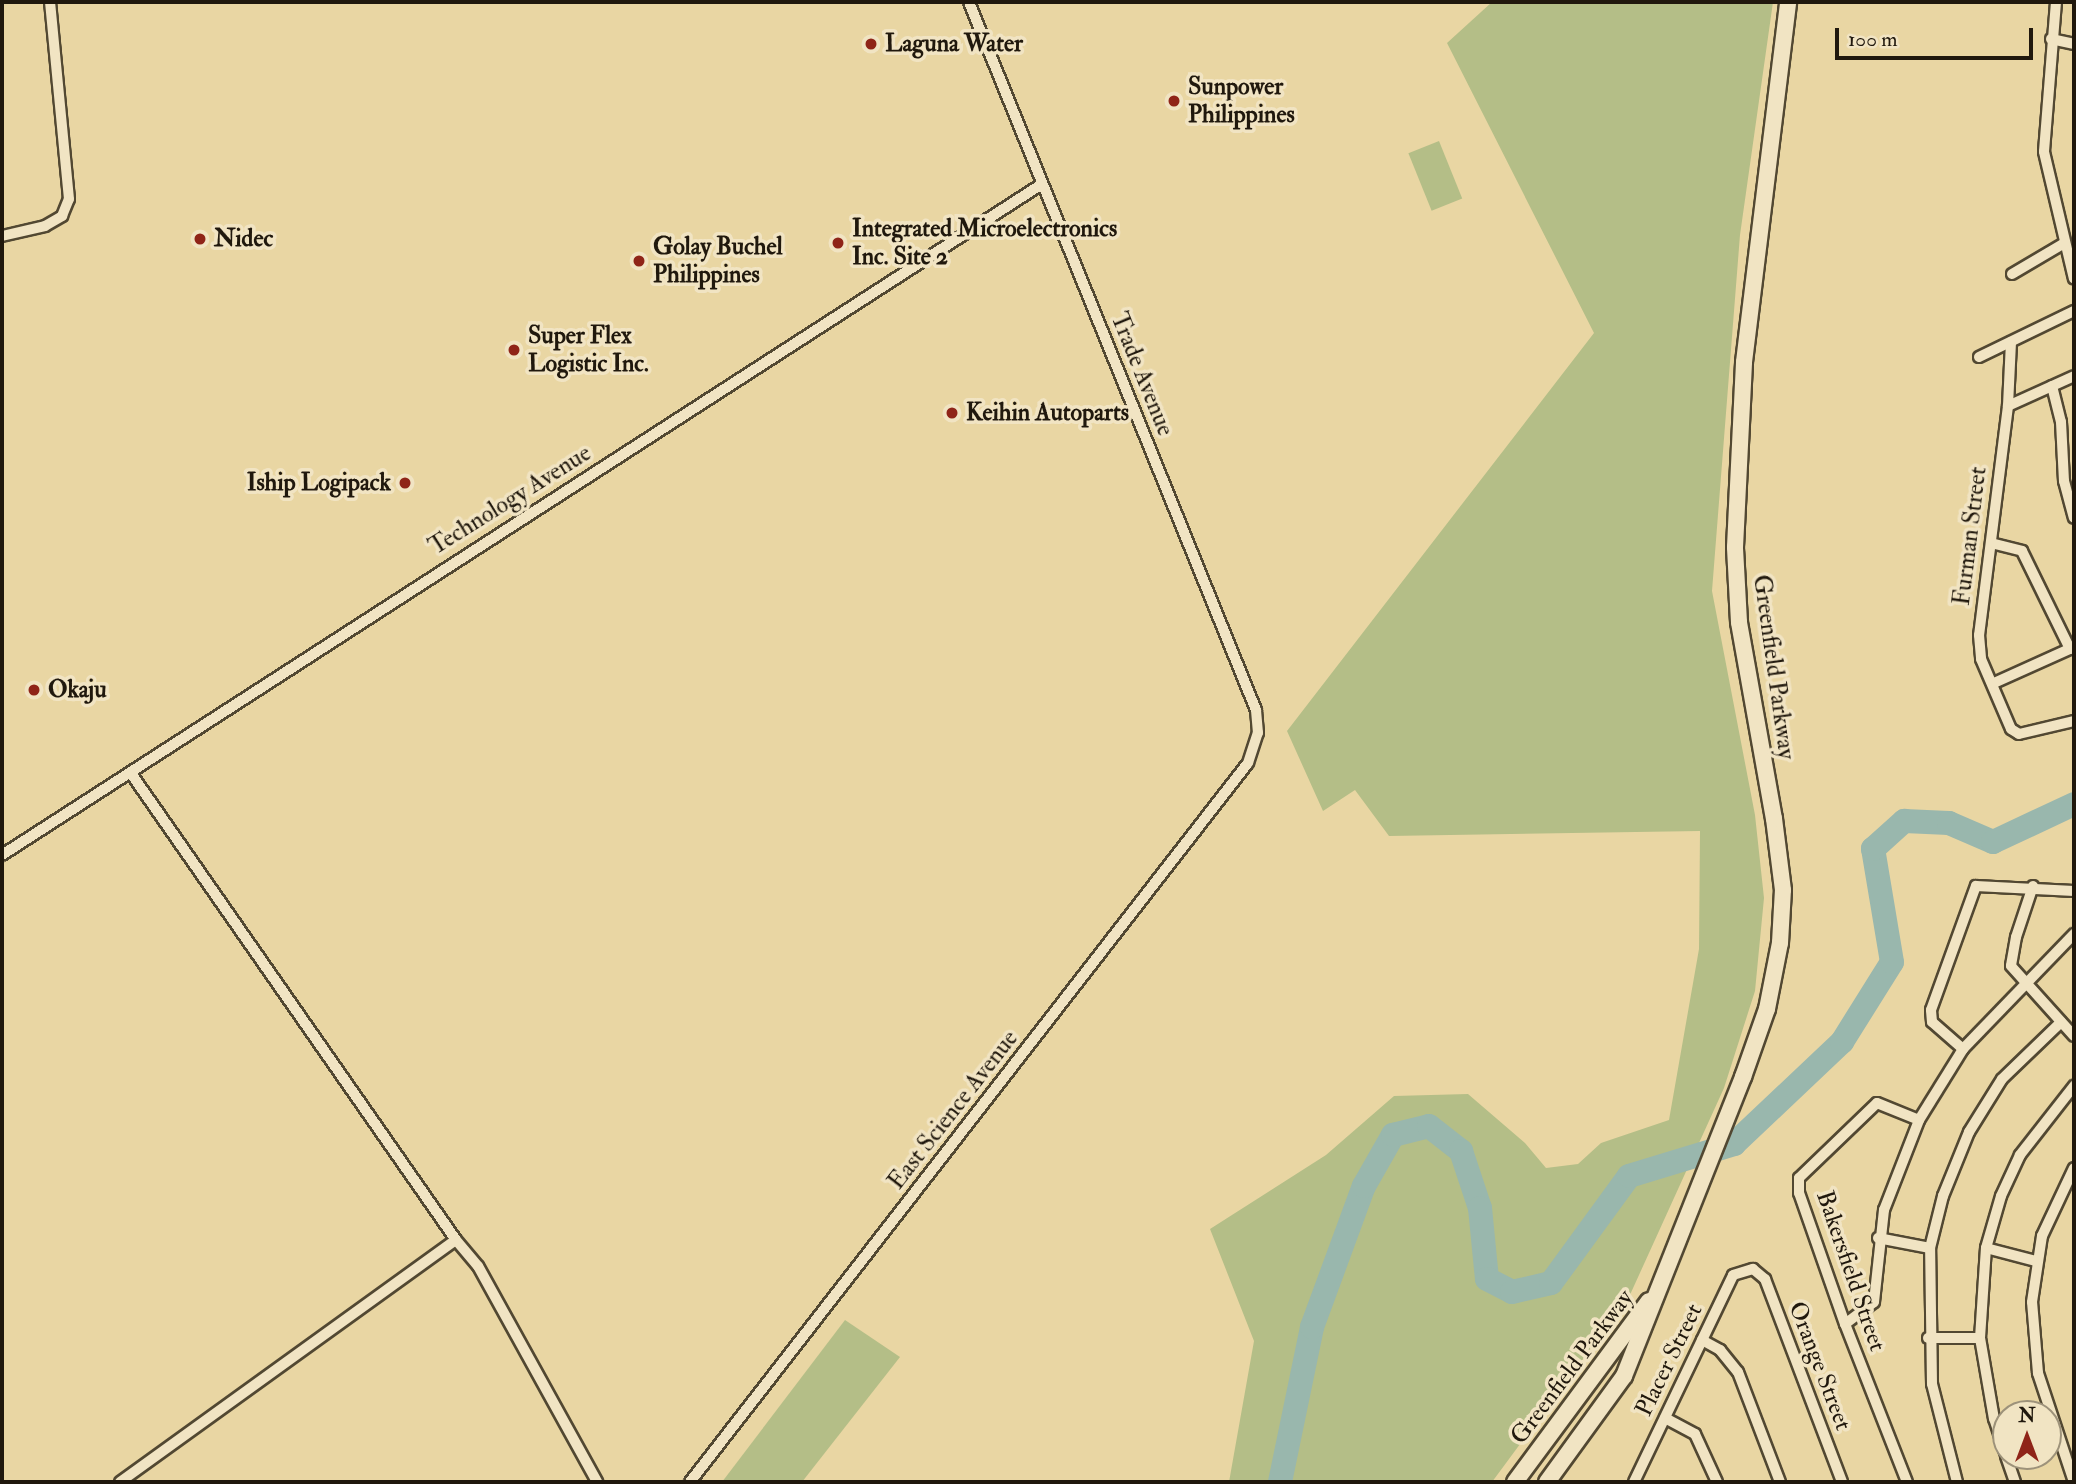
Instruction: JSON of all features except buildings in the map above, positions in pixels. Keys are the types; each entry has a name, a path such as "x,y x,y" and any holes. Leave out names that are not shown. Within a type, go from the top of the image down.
{"main road":[{"name":"Greenfield Parkway","path":"1547,1482 1624,1376 1665,1280 1743,1077 1767,1009 1780,943 1783,890 1774,819 1739,622 1735,547 1744,362 1788,2"},
{"name":"Greenfield Parkway","path":"1515,1482 1665,1280"}],"street":[{"path":"2,236 45,226 62,216 69,199 57,40 50,2"},
{"name":"Trade Avenue","path":"969,2 1256,710 1258,733 1248,763"},
{"path":"2056,2 2044,152 2063,244 2074,279"},
{"path":"2051,39 2074,44"},
{"name":"Technology Avenue","path":"2,855 1042,184"},
{"path":"2012,274 2063,244"},
{"path":"1979,357 2074,311"},
{"name":"Furman Street","path":"2011,342 2008,406 1979,635 1981,659 1994,683 2011,729 2030,735 2074,721"},
{"path":"2008,406 2074,376"},
{"path":"2052,386 2062,422 2064,481 2074,518"},
{"path":"1991,543 2022,551 2072,648 1994,683"},
{"name":"East Science Avenue","path":"690,1482 1248,763"},
{"path":"130,772 456,1240 478,1266 597,1482"},
{"path":"1963,1049 1932,1022 1931,1010 1973,891 1981,884 2074,891"},
{"path":"2033,886 2010,959 2014,972 2074,1036"},
{"path":"1845,1324 1874,1302 1878,1238 1919,1120 1963,1049 2074,934"},
{"path":"2065,943 2074,952"},
{"path":"1956,1482 1940,1430 1928,1338 1930,1248 1943,1196 1969,1132 2003,1079 2061,1022"},
{"path":"1992,1407 1980,1338 1986,1248 2001,1196 2020,1155 2074,1086"},
{"name":"Bakersfield Street","path":"1907,1482 1845,1324 1799,1193 1799,1178 1877,1103 1919,1120"},
{"path":"2074,1168 2042,1237 2036,1261 2032,1302 2038,1373 2074,1482"},
{"path":"1878,1238 1930,1248"},
{"path":"120,1482 456,1240"},
{"path":"1986,1248 2036,1261"},
{"name":"Placer Street","path":"1634,1482 1733,1275 1754,1269"},
{"name":"Orange Street","path":"1754,1269 1765,1279 1842,1482"},
{"path":"1928,1338 1980,1338"},
{"path":"1702,1340 1720,1350 1738,1372 1780,1482"},
{"path":"1665,1418 1695,1434 1717,1482"}],"green space":[{"path":"1492,2 1773,2 1740,235 1712,591 1755,815 1764,898 1755,991 1724,1088 1629,1297 1492,1482 1229,1482 1254,1341 1210,1229 1326,1155 1394,1096 1468,1094 1525,1143 1546,1168 1578,1164 1601,1143 1669,1120 1699,949 1700,831 1389,836 1355,790 1323,811 1287,731 1594,333 1447,43"},
{"path":"1439,141 1462,198 1432,211 1408,153"},
{"path":"845,1320 900,1357 802,1482 722,1482"}],"waterway":[{"path":"1280,1482 1312,1327 1364,1186 1393,1135 1429,1126 1461,1151 1480,1208 1487,1279 1512,1292 1551,1283 1629,1176 1734,1144 1842,1042 1892,962 1873,849 1904,821 1949,823 1993,842 2074,804"}],"place":[{"name":"Laguna Water","path":"871,44"},
{"name":"Sunpower Philippines","path":"1174,101"},
{"name":"Nidec","path":"200,239"},
{"name":"Integrated Microelectronics Inc. Site 2","path":"838,243"},
{"name":"Golay Buchel Philippines","path":"639,261"},
{"name":"Super Flex Logistic Inc.","path":"514,350"},
{"name":"Keihin Autoparts","path":"952,413"},
{"name":"Iship Logipack","path":"405,483"},
{"name":"Okaju","path":"34,690"}]}
